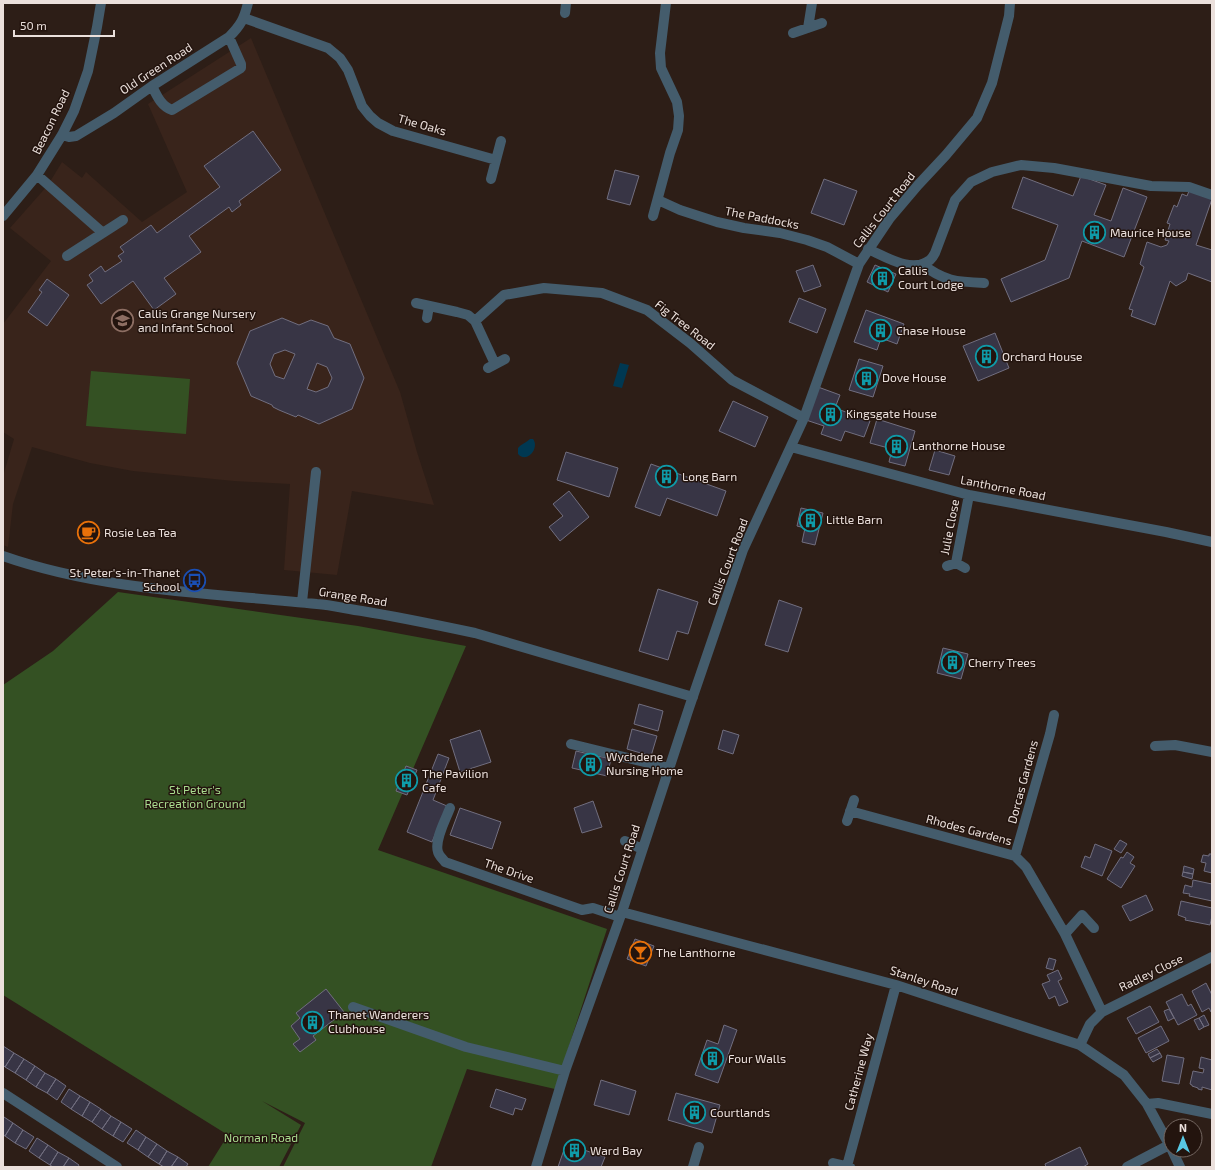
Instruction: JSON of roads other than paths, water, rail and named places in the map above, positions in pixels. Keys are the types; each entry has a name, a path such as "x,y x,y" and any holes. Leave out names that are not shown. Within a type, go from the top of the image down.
{"street":[{"name":"Beacon Road","path":"3,216 37,176 62,135 74,111 88,71 101,3"},
{"name":"Old Green Road","path":"62,135 69,137 76,136 114,113 152,86 229,37 238,28 244,18 248,3"},
{"path":"654,216 670,153 678,130 679,116 676,102 661,68 660,53 666,3"},
{"path":"808,28 812,3"},
{"name":"Callis Court Road","path":"536,1167 565,1071 621,915 743,550 804,418 859,264 890,218 977,118 992,83 1009,16 1010,3"},
{"name":"The Oaks","path":"244,18 328,48 340,58 348,70 362,106 378,123 392,131 496,160"},
{"path":"793,33 822,22"},
{"path":"152,86 162,104 172,110 241,68 241,64 229,37"},
{"path":"491,179 501,141"},
{"path":"868,249 898,262 914,266 930,260 935,252 955,200 971,182 992,172 1021,165 1054,168 1150,186 1189,188 1212,195"},
{"path":"37,176 102,233"},
{"name":"The Paddocks","path":"658,200 680,210 717,222 744,228 780,233 807,240 827,247 859,264"},
{"path":"67,256 123,220"},
{"path":"922,264 933,273 945,278 962,282 984,283"},
{"name":"Fig Tree Road","path":"475,321 504,295 544,288 602,293 648,310 690,343 732,380 804,418"},
{"path":"416,303 468,315 475,321 492,366 505,359"},
{"path":"427,318 429,306"},
{"name":"Lanthorne Road","path":"791,447 969,495 1212,542"},
{"path":"302,602 316,472"},
{"name":"Julie Close","path":"956,566 969,495"},
{"name":"Grange Road","path":"3,556 26,564 60,572 130,585 223,596 318,604 390,616 475,633 694,696"},
{"name":"Dorcas Gardens","path":"1015,856 1050,734 1054,715"},
{"path":"571,744 670,768"},
{"path":"1155,746 1175,745 1212,752"},
{"path":"847,821 854,800"},
{"name":"The Drive","path":"450,808 438,839 438,851 446,862 582,910 593,908 621,915"},
{"name":"Rhodes Gardens","path":"850,811 1015,856 1026,867 1065,934 1102,1012"},
{"path":"625,841 642,849"},
{"name":"Stanley Road","path":"621,915 896,985 1080,1045 1124,1075 1147,1104 1163,1133"},
{"path":"1065,934 1082,915 1094,928"},
{"name":"Radley Close","path":"1102,1012 1212,957"},
{"name":"Catherine Way","path":"833,1163 849,1167 896,985"},
{"path":"353,1007 466,1047 565,1071"},
{"path":"1080,1045 1090,1024 1102,1012"},
{"path":"3,1093 116,1167"},
{"path":"1147,1104 1158,1103 1212,1114"},
{"path":"693,1167 699,1147"},
{"path":"1127,1167 1163,1151"}],"water":[{"path":"620,363 629,365 622,388 613,386"},
{"path":"530,439 533,439 535,443 534,450 529,456 522,457 518,454 518,448"}],"place":[{"name":"Maurice House","path":"1094,233"},
{"name":"Callis Court Lodge","path":"882,278"},
{"name":"Callis Grange Nursery and Infant School","path":"123,321"},
{"name":"Chase House","path":"880,331"},
{"name":"Orchard House","path":"986,357"},
{"name":"Dove House","path":"866,378"},
{"name":"Kingsgate House","path":"830,414"},
{"name":"Lanthorne House","path":"896,446"},
{"name":"Long Barn","path":"667,477"},
{"name":"Little Barn","path":"810,520"},
{"name":"Rosie Lea Tea","path":"88,533"},
{"name":"St Peter's-in-Thanet School","path":"195,580"},
{"name":"Cherry Trees","path":"952,663"},
{"name":"Wychdene Nursing Home","path":"591,764"},
{"name":"The Pavilion Cafe","path":"406,781"},
{"name":"The Lanthorne","path":"640,953"},
{"name":"Thanet Wanderers Clubhouse","path":"313,1022"},
{"name":"Four Walls","path":"713,1059"},
{"name":"Courtlands","path":"694,1113"},
{"name":"Ward Bay","path":"574,1151"}],"park label":[{"name":"St Peter's Recreation Ground","path":"195,797"},
{"name":"Norman Road","path":"261,1138"}]}
